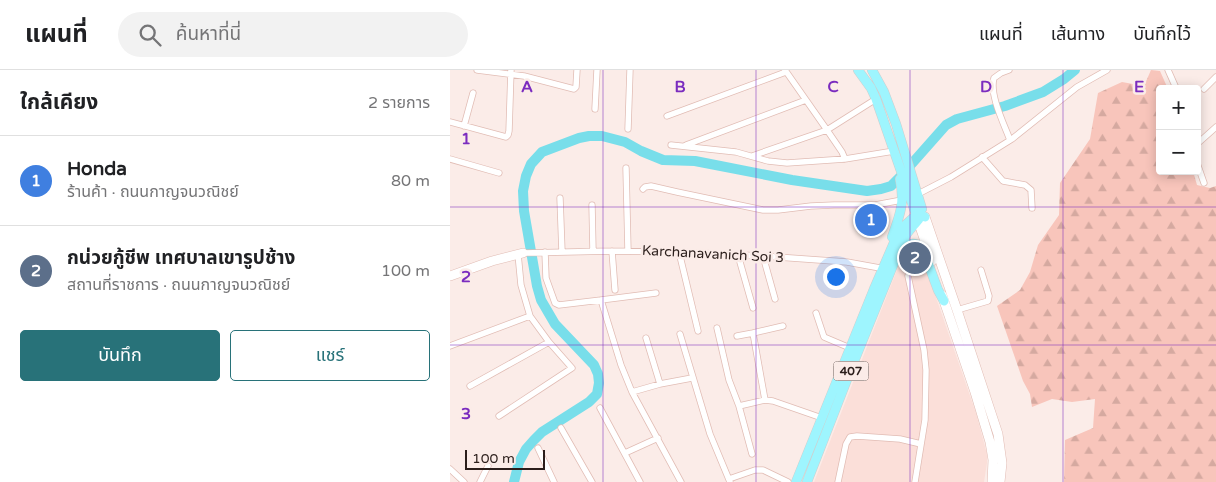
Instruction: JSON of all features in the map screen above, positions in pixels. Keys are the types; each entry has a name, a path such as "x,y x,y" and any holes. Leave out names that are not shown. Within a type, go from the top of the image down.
{"main road":[{"path":"858,70 871,88 876,99 894,152 911,190 920,217 944,301 990,442 993,460 992,482"},
{"path":"872,70 884,92 905,150 911,190 920,204 920,217 957,310 998,434 1002,463 1000,482"},
{"path":"874,289 898,218 902,200 911,190"},
{"name":"407","path":"807,482 902,242 920,217"},
{"name":"407","path":"796,482 896,238 907,222 920,217"},
{"path":"896,260 906,245 916,244 922,247 944,301"},
{"path":"450,276 492,261 520,254"}],"street":[{"path":"477,70 511,72 574,89 576,86 577,70"},
{"path":"595,109 596,70"},
{"path":"628,130 630,70"},
{"path":"1008,70 994,78 993,88 995,101 1010,140"},
{"path":"911,190 951,177 1010,140 1077,87 1107,70"},
{"path":"1168,70 1175,85"},
{"path":"666,116 785,71 845,159"},
{"path":"450,122 506,137 508,135 511,72"},
{"path":"1204,89 1216,77"},
{"path":"464,126 473,93"},
{"path":"752,156 827,130 876,99"},
{"path":"684,146 806,100"},
{"path":"1201,141 1216,128"},
{"path":"671,145 736,152 787,163 845,159 894,152"},
{"path":"982,157 1003,181 1025,185 1031,190 1032,208"},
{"path":"450,159 498,173"},
{"path":"626,168 628,251"},
{"path":"1201,174 1204,183"},
{"path":"643,189 644,186 651,186 764,210 811,206 875,205 902,200"},
{"path":"560,198 562,252"},
{"path":"592,205 593,251"},
{"name":"Karchanavanich Soi 3","path":"520,254 593,251 679,252 847,262 880,268"},
{"path":"612,251 615,290"},
{"path":"545,252 546,278 555,303 559,305 656,293"},
{"path":"679,252 698,331"},
{"path":"499,416 572,368 549,342 530,316 520,286 520,254"},
{"path":"738,255 753,308"},
{"path":"764,256 775,299"},
{"path":"957,310 988,301 989,296 981,270"},
{"path":"908,276 924,350 926,370 925,420 915,482"},
{"path":"601,300 620,365 632,392 682,482"},
{"path":"816,313 824,337 850,348"},
{"path":"450,346 530,316"},
{"path":"737,336 783,326"},
{"path":"717,328 729,380 752,454"},
{"path":"754,333 756,355 765,400"},
{"path":"680,334 710,434 729,481 759,470 788,482"},
{"path":"646,338 660,384"},
{"path":"470,386 549,342"},
{"path":"632,392 692,378"},
{"path":"738,406 765,400 773,401 822,418"},
{"path":"600,408 640,482"},
{"path":"561,428 592,482"},
{"path":"838,482 846,444 850,437 900,439 921,444"},
{"path":"624,453 658,438"},
{"path":"538,448 554,482"},
{"path":"480,482 488,466"},
{"path":"450,469 464,482"}],"shaded area":[{"path":"908,250 920,251 976,413 987,454 984,482 814,482 902,257"}],"green space":[{"path":"1151,70 1160,71 1166,85 1156,85 1156,175 1194,175 1197,185 1210,188 1216,186 1216,482 1064,482 1065,440 1093,428 1095,399 1072,402 1052,399 1032,407 1030,394 1023,381 997,306 1020,290 1030,272 1038,245 1059,215 1060,183 1090,139 1098,93 1122,82 1144,86"}],"waterway":[{"path":"514,482 519,462 526,449 542,432 589,402 597,394 599,383 594,365 555,324 541,300 537,286 524,211 523,191 531,164 542,152 579,138 602,136 625,142 663,160 695,161 792,180 867,191 881,189 891,186 946,125 957,119 1005,106 1043,92 1075,70"}],"place":[{"name":"Honda","path":"871,220"},
{"name":"กน่วยกู้ชีพ เทศบาลเขารูปช้าง","path":"915,258"}]}
